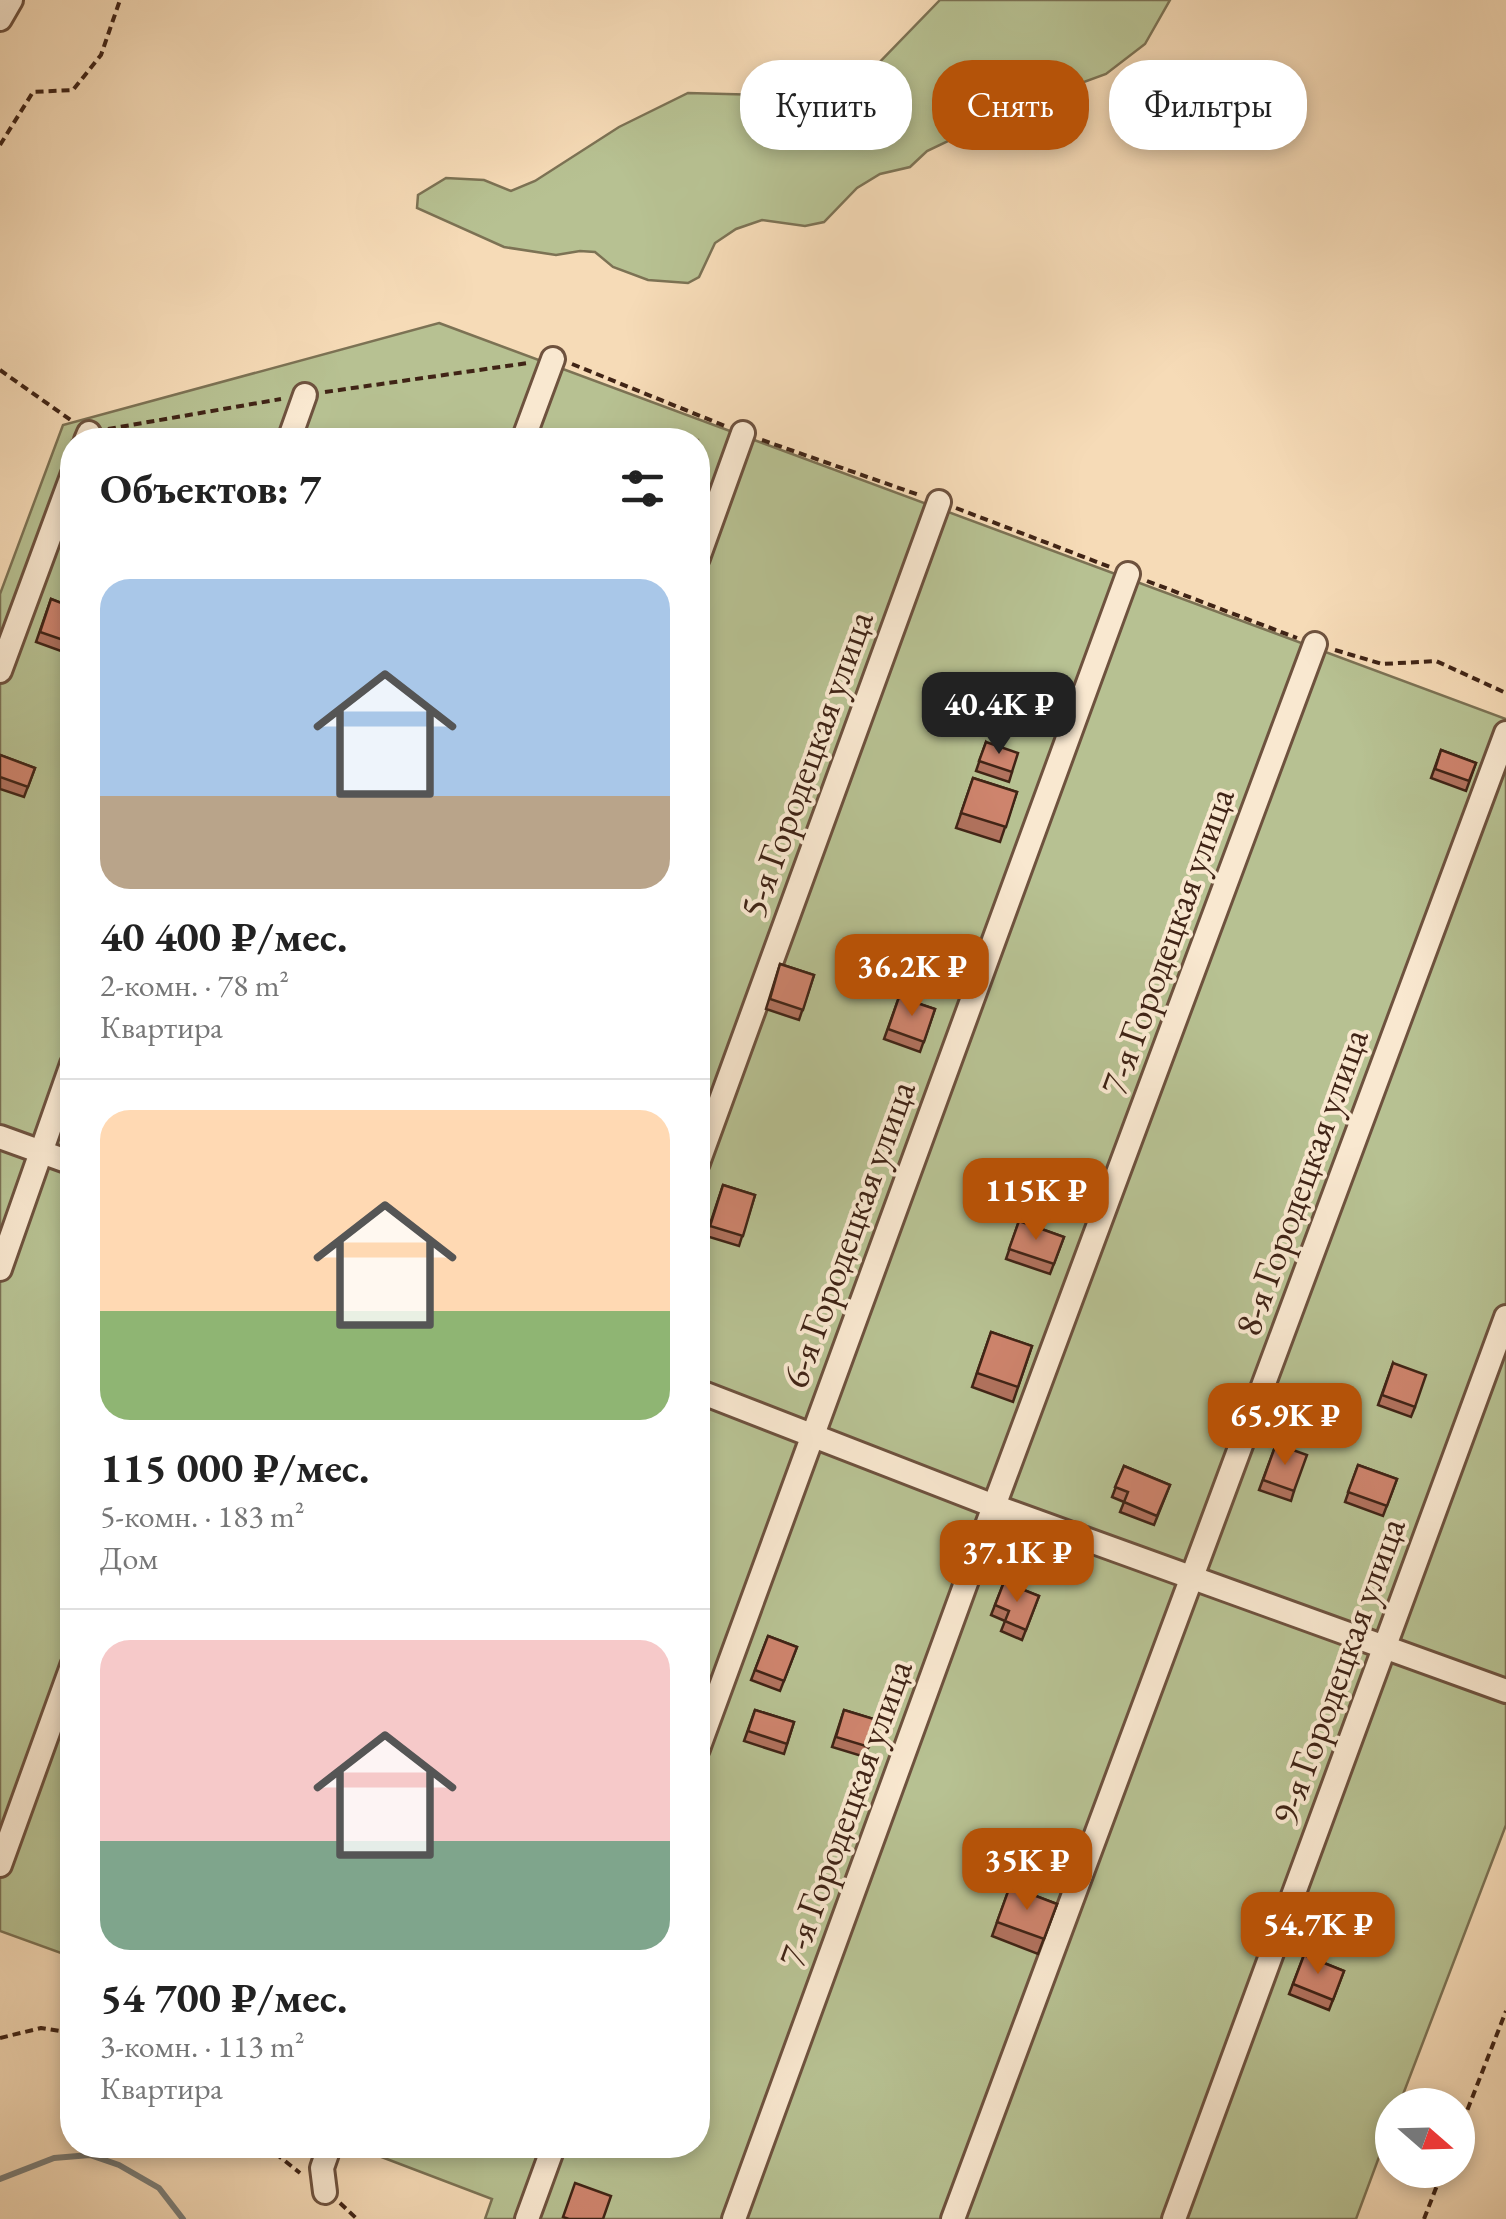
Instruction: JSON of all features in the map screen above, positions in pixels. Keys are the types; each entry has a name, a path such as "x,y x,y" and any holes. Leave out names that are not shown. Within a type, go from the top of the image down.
{"street":[{"path":"0,20 11,0"},
{"path":"528,428 553,359"},
{"path":"293,428 305,395"},
{"path":"710,524 742,434"},
{"name":"5-я Городецкая улица","path":"710,1130 939,502"},
{"path":"0,671 60,508"},
{"name":"6-я Городецкая улица","path":"710,1717 1128,574"},
{"name":"7-я Городецкая улица","path":"734,2219 1315,644"},
{"name":"8-я Городецкая улица","path":"953,2219 1506,733"},
{"path":"0,1269 60,1099"},
{"path":"0,1137 60,1159"},
{"name":"9-я Городецкая улица","path":"1174,2219 1506,1317"},
{"path":"710,1395 994,1506 1506,1691"},
{"path":"0,1865 60,1699"},
{"path":"325,2158 322,2168 325,2192"},
{"path":"527,2219 549,2158"}],"path":[{"path":"0,146 33,92 73,90 101,54 120,0"},
{"path":"130,428 305,395 553,359 742,434 939,502 1315,644 1382,664 1436,661 1506,693"},
{"path":"0,370 76,428"},
{"path":"1475,2090 1506,2010"},
{"path":"0,2038 41,2028 60,2031"},
{"path":"1424,2219 1436,2188"}],"green space":[{"path":"940,0 1170,0 1145,44 1124,60 1109,60 1109,72 1089,80 1089,60 932,60 932,149 910,167 880,174 857,188 824,222 805,226 762,220 736,229 715,243 699,277 688,283 648,280 613,267 595,252 556,255 504,247 417,208 418,195 446,178 484,180 511,191 535,181 619,127 688,93 740,94 740,150 912,150 912,60 882,60"},
{"path":"439,323 1506,719 1506,1825 1405,2088 1375,2088 1375,2168 1356,2219 485,2219 492,2199 384,2158 710,2158 710,428 62,428"},
{"path":"60,433 60,1953 0,1931 0,594"}],"building":[{"path":"51,599 60,602 60,639 40,632"},
{"path":"986,742 1018,753 1012,772 979,761"},
{"path":"1441,750 1476,763 1469,781 1435,769"},
{"path":"0,755 35,768 28,787 0,777"},
{"path":"973,778 1017,792 1006,827 961,813"},
{"path":"780,964 814,975 803,1010 770,999"},
{"path":"899,997 935,1009 924,1042 888,1029"},
{"path":"723,1185 755,1195 743,1236 710,1226"},
{"path":"1019,1221 1064,1237 1054,1264 1009,1249"},
{"path":"991,1332 1032,1346 1018,1387 977,1373"},
{"path":"1393,1363 1426,1375 1415,1407 1382,1395"},
{"path":"1276,1444 1307,1455 1294,1491 1263,1480"},
{"path":"1358,1465 1397,1479 1387,1506 1348,1492"},
{"path":"1124,1466 1170,1485 1157,1516 1124,1502 1128,1492 1115,1487"},
{"path":"1004,1582 1039,1596 1026,1630 1005,1621 1009,1611 995,1605"},
{"path":"768,1636 797,1647 784,1681 755,1670"},
{"path":"755,1710 794,1722 787,1744 748,1731"},
{"path":"844,1710 877,1720 869,1747 836,1737"},
{"path":"1010,1886 1057,1904 1044,1939 997,1922"},
{"path":"1304,1955 1344,1971 1333,2000 1293,1984"},
{"path":"575,2183 611,2196 603,2219 563,2217"}],"waterway":[{"path":"0,2179 60,2158"},
{"path":"99,2158 159,2188 183,2219"}]}
